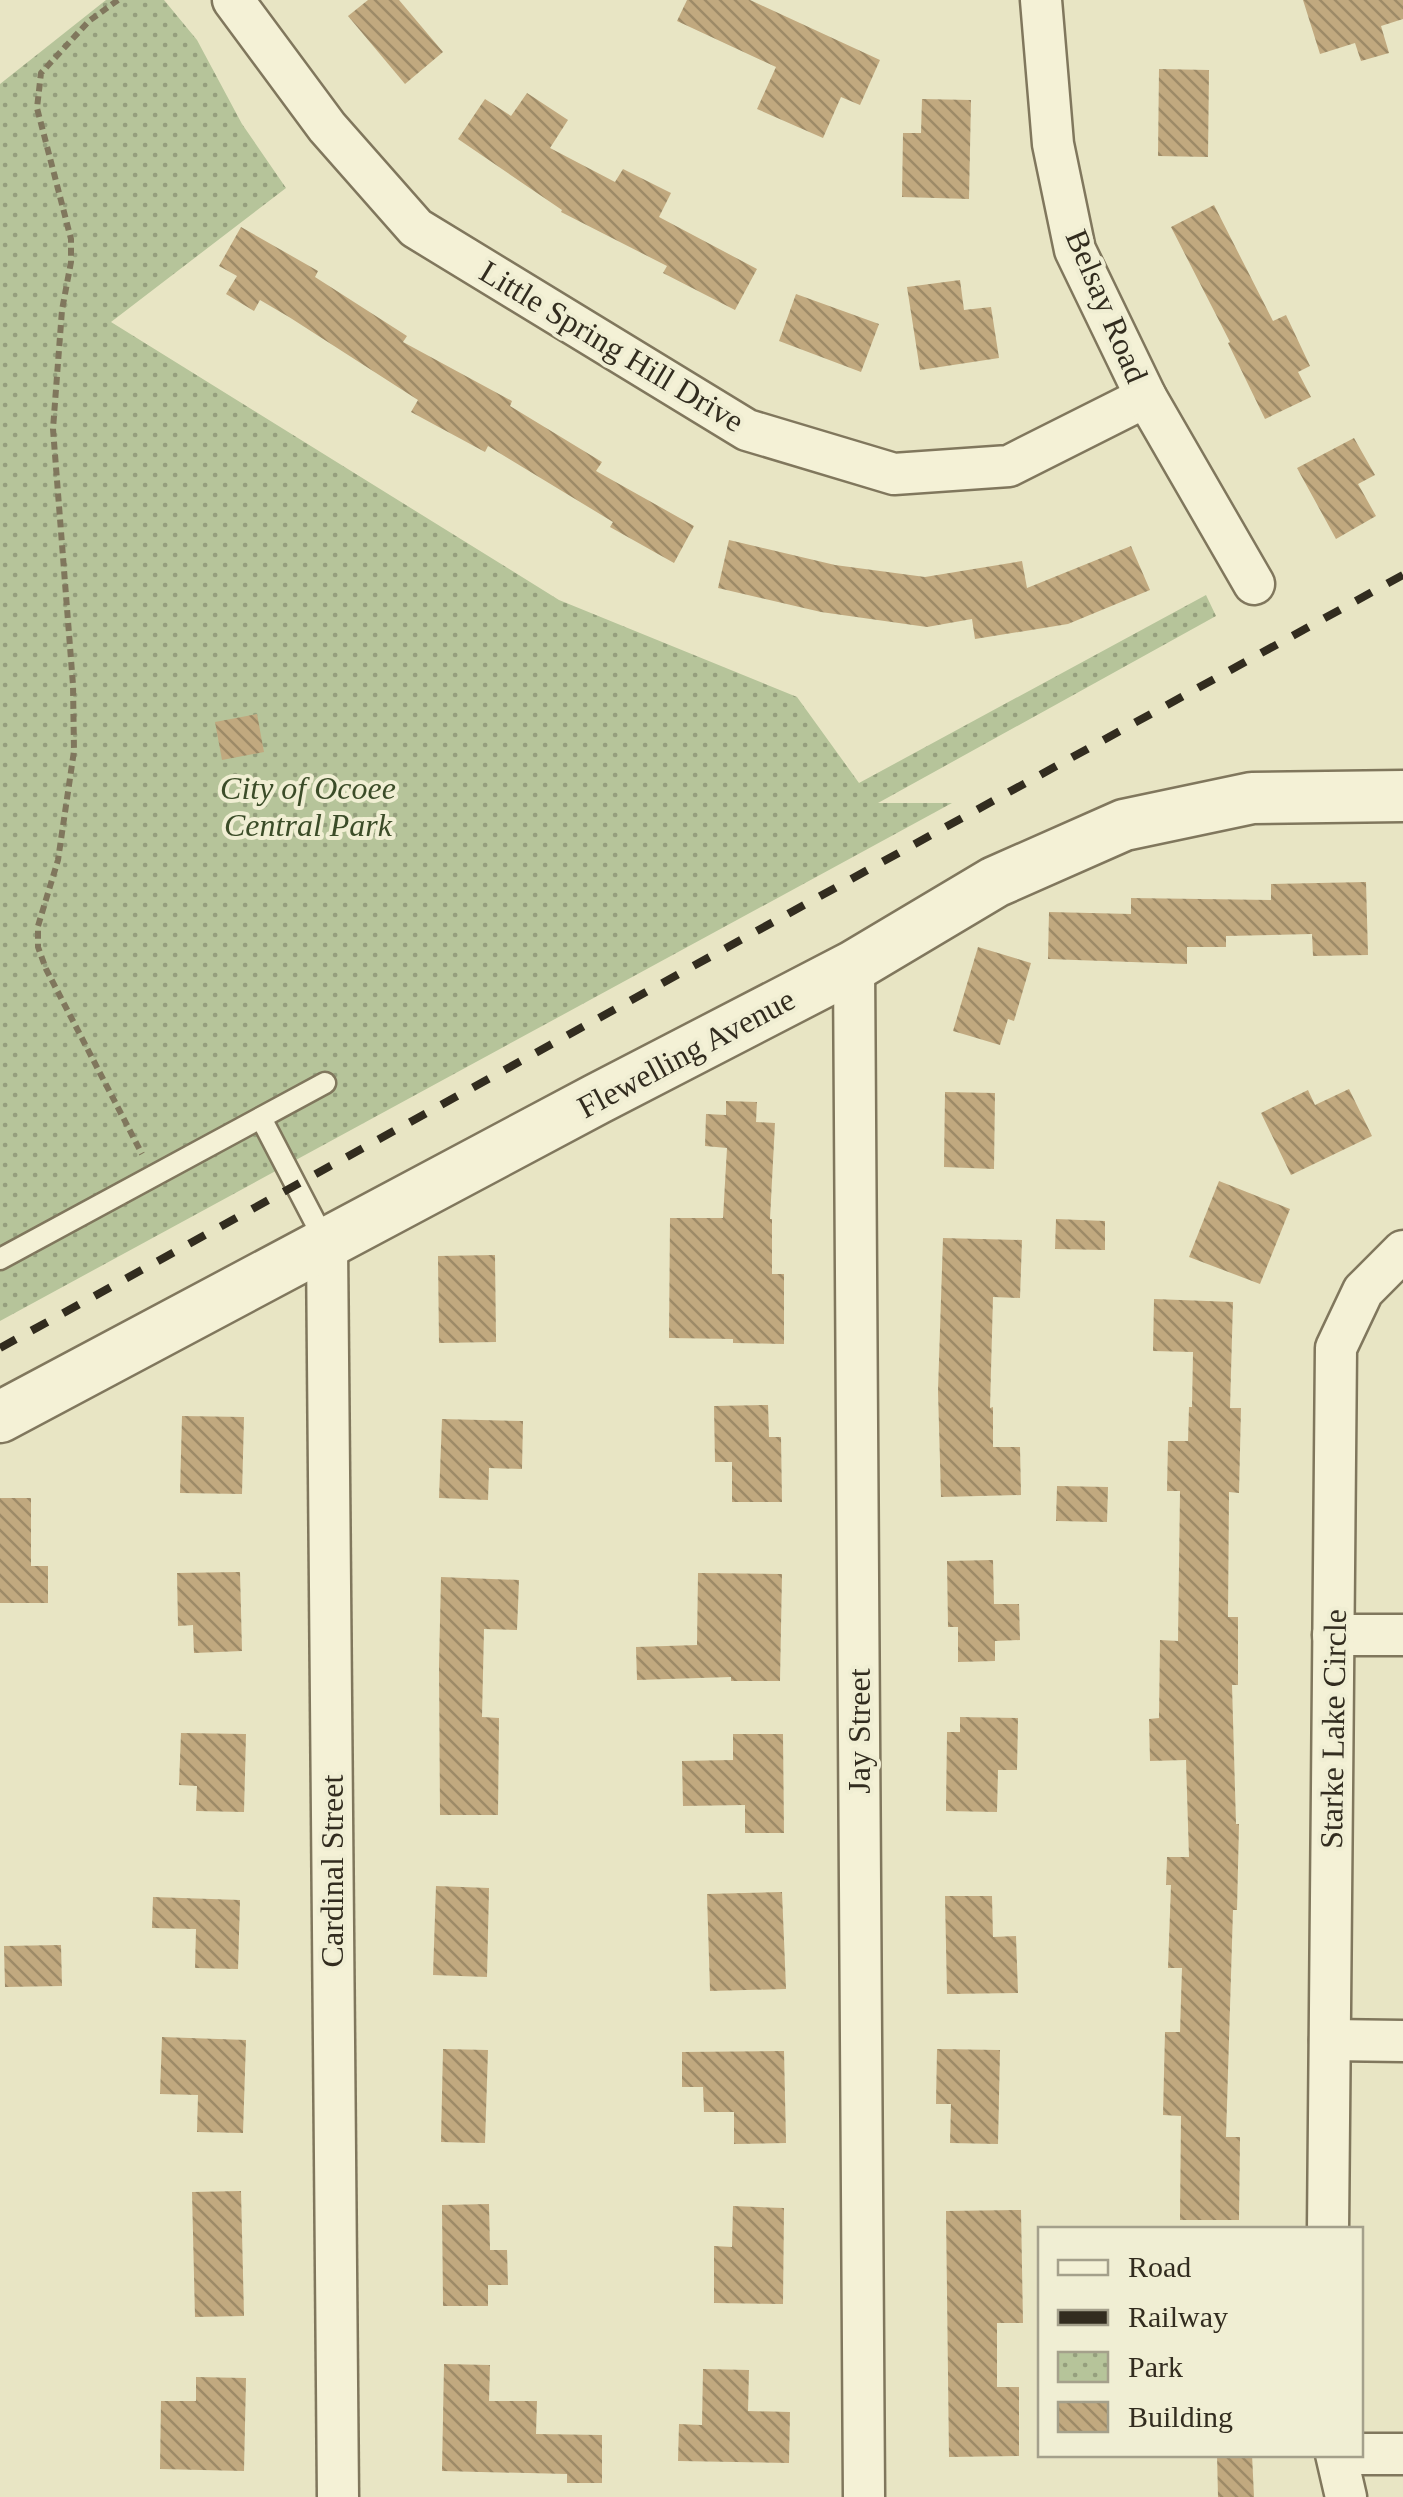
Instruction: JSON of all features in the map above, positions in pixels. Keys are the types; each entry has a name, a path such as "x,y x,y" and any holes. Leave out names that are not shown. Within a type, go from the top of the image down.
{"street":[{"name":"Little Spring Hill Drive","path":"233,0 327,127 416,228 748,430 894,474 1009,466 1146,396"},
{"name":"Belsay Road","path":"1041,0 1053,144 1075,250 1146,396 1254,584"},
{"name":"Flewelling Avenue","path":"0,1417 854,966 995,882 1124,825 1252,798 1403,796"},
{"name":"Jay Street","path":"854,966 864,2497"},
{"name":"Cardinal Street","path":"327,1244 338,2497"},
{"name":"Starke Lake Circle","path":"1328,2227 1336,1348 1363,1291 1403,1251"},
{"path":"1334,1635 1403,1635"},
{"path":"1330,2040 1403,2041"},
{"path":"1363,2454 1403,2454"},
{"path":"1337,2457 1346,2497"}],"lane":[{"path":"0,1260 325,1083"},
{"path":"261,1118 327,1244"}],"path":[{"path":"118,0 88,21 41,73 37,108 71,239 53,429 73,684 74,751 58,860 38,926 38,947 46,970 145,1160"}],"green space":[{"name":"City of Ocoee Central Park","path":"106,0 164,0 197,40 242,124 286,188 111,322 559,600 797,697 859,783 1206,595 1216,616 878,803 952,803 0,1321 0,84"}],"building":[{"path":"368,0 399,0 443,52 405,84 348,16"},
{"path":"687,0 750,0 880,60 860,105 841,97 823,138 757,109 776,67 677,21"},
{"path":"1303,0 1403,0 1403,19 1381,26 1389,53 1361,61 1355,43 1320,54"},
{"path":"1159,69 1209,70 1208,157 1158,156"},
{"path":"527,93 568,120 550,148 615,182 623,169 671,193 659,217 757,269 735,310 663,273 667,266 561,212 458,139 485,99 511,116"},
{"path":"922,99 971,100 969,199 902,197 903,133 921,133"},
{"path":"1214,205 1273,321 1286,315 1310,366 1298,372 1311,397 1265,419 1171,227"},
{"path":"241,227 318,271 315,277 407,336 403,342 512,401 510,406 602,462 596,471 694,526 674,563 610,527 613,522 488,446 485,452 411,412 418,400 289,317 260,300 254,311 226,294 237,276 219,266"},
{"path":"960,280 964,310 991,307 999,358 920,370 907,287"},
{"path":"796,294 879,324 861,372 779,341"},
{"path":"1354,438 1375,475 1358,484 1376,516 1336,539 1297,468"},
{"path":"729,540 835,565 925,577 1022,561 1027,588 1131,546 1150,590 1068,624 975,639 972,619 927,627 821,612 718,588"},
{"path":"257,714 264,752 222,760 215,722"},
{"path":"1366,882 1368,955 1313,956 1312,934 1226,936 1226,947 1187,947 1187,964 1048,959 1049,912 1131,914 1131,898 1271,900 1271,884"},
{"path":"978,947 1031,963 1014,1021 1008,1019 1000,1045 953,1031"},
{"path":"1349,1089 1372,1136 1291,1175 1261,1113 1308,1090 1315,1105"},
{"path":"945,1092 995,1093 994,1169 944,1167"},
{"path":"726,1101 757,1102 756,1122 775,1123 770,1219 772,1274 784,1274 784,1344 669,1338 670,1218 723,1218 727,1148 705,1146 706,1114 726,1115"},
{"path":"1219,1181 1290,1209 1260,1284 1189,1257"},
{"path":"1056,1219 1105,1221 1105,1250 1055,1249"},
{"path":"943,1238 1022,1240 1020,1298 993,1297 990,1408 993,1407 993,1447 1020,1447 1021,1495 941,1497 938,1391"},
{"path":"495,1255 496,1342 439,1343 438,1256"},
{"path":"1154,1299 1233,1302 1230,1408 1241,1408 1239,1493 1229,1492 1228,1617 1238,1617 1238,1685 1232,1685 1239,1824 1226,2137 1240,2137 1239,2220 1180,2220 1181,2116 1163,2115 1165,2032 1180,2032 1182,1968 1168,1968 1171,1885 1166,1885 1167,1857 1189,1857 1186,1760 1150,1761 1149,1719 1159,1718 1160,1640 1178,1641 1180,1491 1167,1491 1168,1441 1188,1441 1193,1352 1153,1351"},
{"path":"768,1405 769,1437 781,1437 782,1502 732,1502 732,1462 715,1462 714,1406"},
{"path":"182,1416 244,1417 242,1494 180,1493"},
{"path":"442,1419 523,1421 522,1469 489,1468 488,1500 439,1498"},
{"path":"1057,1486 1108,1487 1107,1522 1056,1521"},
{"path":"0,1498 31,1498 31,1566 48,1566 48,1603 0,1603"},
{"path":"993,1560 994,1604 1019,1604 1020,1640 995,1641 995,1661 958,1662 958,1627 948,1627 947,1561"},
{"path":"240,1572 242,1651 194,1653 193,1625 178,1626 177,1573"},
{"path":"698,1573 782,1574 780,1681 731,1681 731,1677 637,1680 636,1647 697,1645"},
{"path":"441,1577 519,1580 517,1630 484,1629 482,1717 499,1718 498,1815 440,1815"},
{"path":"960,1717 1018,1718 1017,1770 998,1770 997,1812 946,1811 947,1732 960,1732"},
{"path":"181,1733 246,1734 244,1812 196,1811 197,1786 179,1785"},
{"path":"733,1734 783,1734 784,1833 745,1833 745,1805 683,1806 682,1761 733,1760"},
{"path":"436,1886 489,1888 487,1977 433,1975"},
{"path":"782,1892 786,1989 710,1991 707,1894"},
{"path":"945,1896 992,1896 993,1937 1016,1936 1018,1993 947,1994"},
{"path":"153,1897 240,1900 238,1969 195,1968 196,1929 152,1928"},
{"path":"61,1945 62,1986 5,1987 4,1946"},
{"path":"162,2037 246,2040 243,2133 197,2132 198,2095 160,2094"},
{"path":"443,2049 488,2050 485,2143 441,2142"},
{"path":"937,2049 1000,2050 998,2144 950,2143 951,2104 936,2104"},
{"path":"784,2051 786,2143 734,2144 734,2112 704,2112 703,2087 682,2087 682,2052"},
{"path":"241,2191 244,2316 195,2317 192,2192"},
{"path":"489,2204 490,2250 507,2250 508,2285 488,2285 488,2306 443,2306 442,2205"},
{"path":"733,2206 784,2208 783,2304 714,2303 714,2246 732,2247"},
{"path":"1021,2210 1023,2323 997,2323 997,2387 1019,2387 1019,2456 949,2457 946,2211"},
{"path":"444,2364 490,2365 489,2401 537,2401 536,2434 602,2435 602,2483 567,2483 567,2474 442,2471"},
{"path":"703,2369 749,2370 748,2411 790,2412 789,2463 678,2461 679,2424 702,2425"},
{"path":"196,2377 246,2378 244,2471 160,2469 161,2401 196,2401"},
{"path":"1217,2457 1252,2457 1254,2497 1218,2497"}],"railway":[{"path":"0,1348 1403,575"}]}
